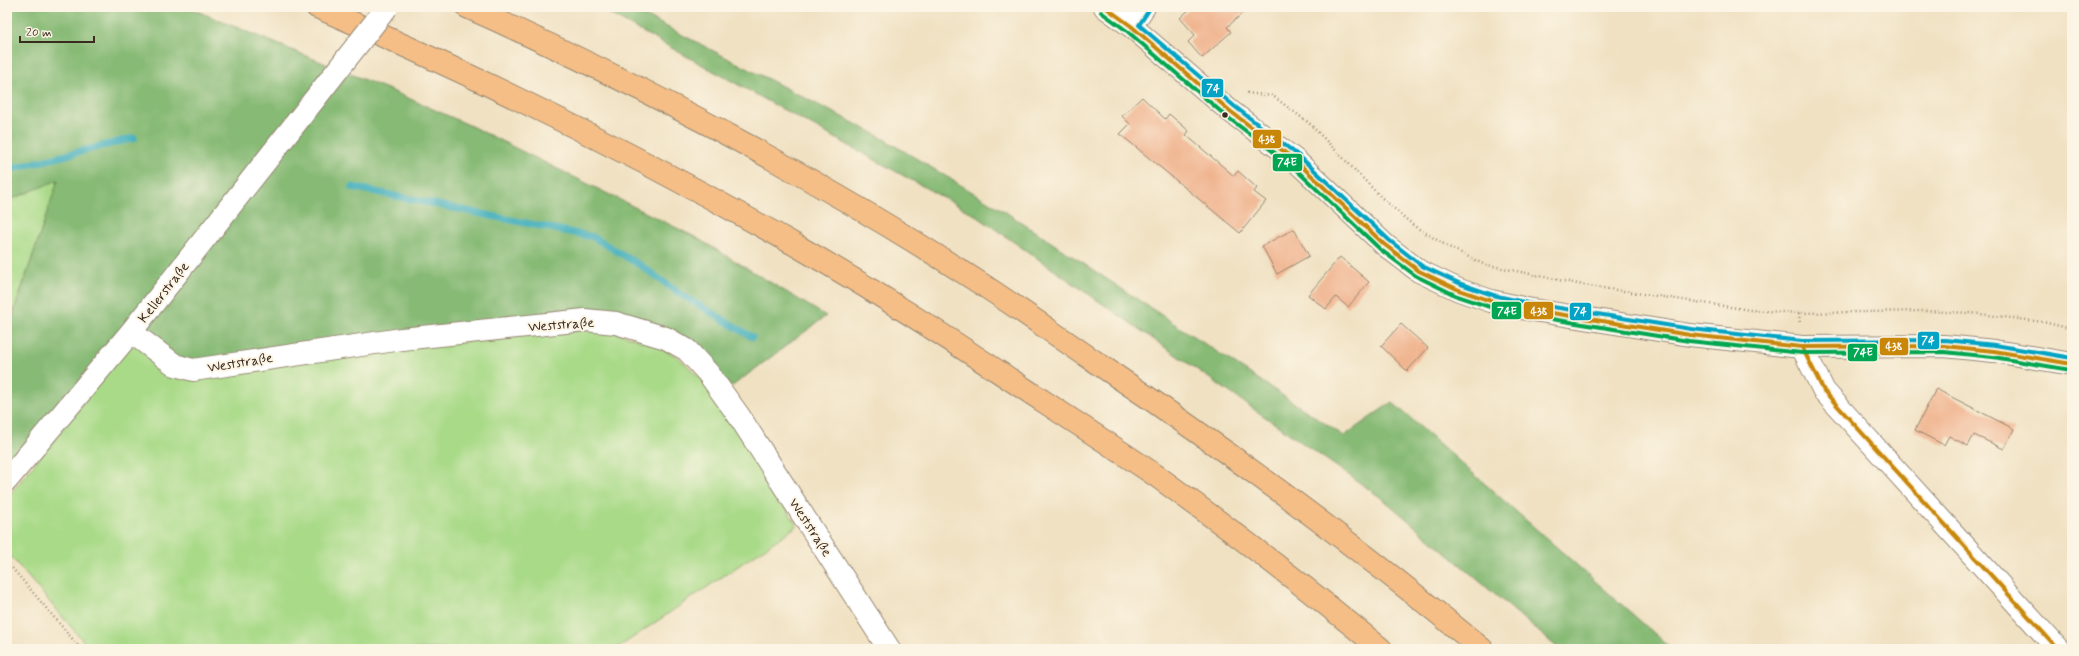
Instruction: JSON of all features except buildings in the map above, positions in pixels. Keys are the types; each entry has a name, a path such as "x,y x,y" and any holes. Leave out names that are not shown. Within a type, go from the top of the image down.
{"highway":[{"path":"317,7 398,42 537,109 679,181 806,251 938,332 1156,477 1262,556 1381,649"},
{"path":"467,7 548,43 708,125 854,206 983,285 1164,408 1324,524 1482,649"}],"street":[{"name":"Kellerstraße","path":"7,480 131,332 387,7"},
{"path":"1105,7 1131,26 1225,106 1295,160 1385,245 1419,271 1459,290 1491,301 1612,324 1705,337 1802,347 1944,346 1994,351 2072,364"},
{"path":"1131,26 1144,7"},
{"name":"Weststraße","path":"131,332 175,365 193,370 402,339 585,320 616,323 666,338 687,350 708,373 739,416 889,649"},
{"path":"1802,347 1824,391 2058,649"}],"path":[{"path":"1225,106 1237,94 1248,93 1273,96 1309,123 1382,197 1414,226 1483,264 1583,285 1750,310 1800,312 1925,311 1972,313 2043,322 2072,329"},
{"path":"7,562 81,649"}],"green space":[{"path":"7,7 187,7 392,91 469,125 697,238 826,316 731,387 692,344 642,319 583,312 197,364 178,360 130,323 7,467 7,334 58,180 7,201"},
{"path":"597,7 628,7 877,135 1004,211 1344,436 1392,402 1672,649 1559,649 1383,499 975,215"},
{"path":"59,179 11,319 7,334 7,201"},
{"path":"585,330 615,332 660,347 679,358 699,377 729,414 797,526 616,649 90,649 7,552 7,498 134,339 400,347"}],"waterway":[{"path":"7,170 134,138"},
{"path":"352,187 593,237 643,267 680,294 752,337"}],"transit line":[{"name":"438","path":"1105,7 1131,26 1230,111 1295,160 1385,245 1419,271 1459,290 1491,301 1527,309 1690,335 1802,347 1944,346 1994,351 2072,364"},
{"name":"74","path":"1149,10 1139,25 1234,106 1299,156 1389,240 1422,266 1461,284 1493,295 1528,303 1691,329 1802,341 1945,340 1995,345 2072,358"},
{"name":"74E","path":"1101,12 1127,31 1226,116 1291,165 1381,250 1416,276 1457,296 1490,307 1526,315 1689,341 1802,353 1944,352 1993,357 2071,370"},
{"name":"438","path":"1802,347 1824,391 2058,649"}]}
